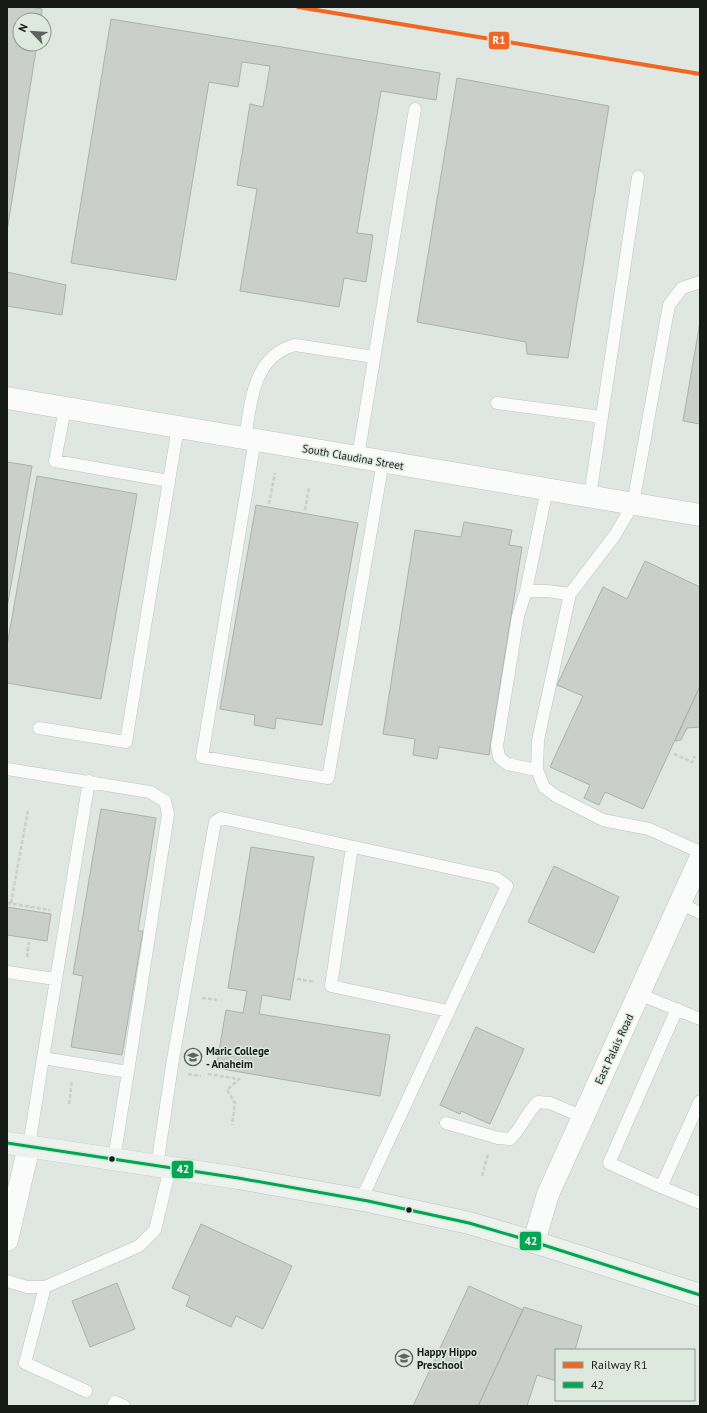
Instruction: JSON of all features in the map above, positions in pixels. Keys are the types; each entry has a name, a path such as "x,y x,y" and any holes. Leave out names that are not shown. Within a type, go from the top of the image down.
{"main road":[{"path":"7,1143 164,1167 361,1200 469,1223 534,1242 700,1295"}],"street":[{"name":"South Claudina Street","path":"7,398 700,515"},
{"name":"East Palais Road","path":"534,1242 548,1194 700,859"},
{"path":"7,1240 29,1146"}],"lane":[{"path":"358,457 415,109"},
{"path":"590,496 638,177"},
{"path":"700,282 682,288 669,305 633,504 615,535 570,594 538,740 537,770 544,787 556,796 596,817 603,820 649,829 700,852"},
{"path":"374,357 295,345 283,349 267,363 259,376 254,392 250,439 202,757 328,778 383,462"},
{"path":"497,403 602,417"},
{"path":"65,408 55,461 169,481"},
{"path":"39,728 126,742 178,427"},
{"path":"537,770 507,764 498,757 497,746 518,616 526,591 547,489"},
{"path":"526,591 547,591 570,594"},
{"path":"7,769 150,792 164,801 168,814 114,1159"},
{"path":"29,1146 55,979 89,781"},
{"path":"7,1281 27,1287 45,1287 139,1246 155,1230 164,1167 174,1051 215,822 221,818 496,878 507,886 361,1200"},
{"path":"352,847 331,986 448,1011"},
{"path":"680,903 700,912"},
{"path":"7,972 55,979"},
{"path":"639,994 700,1019"},
{"path":"677,1009 609,1163 700,1203"},
{"path":"43,1058 128,1072"},
{"path":"661,1187 700,1101"},
{"path":"446,1123 498,1138 510,1139 518,1132 529,1111 538,1102 550,1103 583,1117"},
{"path":"45,1287 26,1363 86,1391"},
{"path":"112,1406 115,1402 124,1406"}],"path":[{"path":"270,504 275,473"},
{"path":"305,510 309,488"},
{"path":"674,754 692,762 695,756"},
{"path":"11,903 28,810"},
{"path":"7,903 54,910"},
{"path":"26,963 29,942"},
{"path":"297,980 317,983"},
{"path":"198,997 217,1000"},
{"path":"184,1073 201,1076"},
{"path":"208,1074 239,1079 227,1090 235,1103 232,1125"},
{"path":"69,1104 72,1076"},
{"path":"482,1176 485,1165"}],"building":[{"path":"7,7 30,7 42,9 42,12 12,12 12,52 36,52 7,231"},
{"path":"111,19 440,73 436,100 381,91 357,233 373,235 366,282 344,278 339,307 240,291 257,189 237,185 250,104 263,107 270,66 242,62 238,87 209,82 176,280 71,263"},
{"path":"457,78 609,106 568,358 527,354 526,342 417,322"},
{"path":"7,272 66,285 62,315 7,306"},
{"path":"700,322 700,424 683,421"},
{"path":"7,462 32,466 7,608"},
{"path":"37,476 137,494 101,699 7,683 7,646"},
{"path":"256,505 358,523 322,725 276,718 275,729 254,725 255,715 220,709"},
{"path":"464,522 512,530 509,545 522,547 489,755 439,747 437,759 413,755 415,739 383,734 415,530 461,537"},
{"path":"645,561 700,587 700,686 643,809 605,792 599,805 584,798 590,785 550,767 583,696 557,685 603,587 627,599"},
{"path":"700,686 700,727 687,728 681,740 675,741"},
{"path":"101,809 156,818 138,931 143,931 122,1055 71,1047 83,976 73,974"},
{"path":"251,847 314,857 290,1000 262,995 259,1014 390,1035 380,1096 216,1068 226,1010 243,1013 247,991 228,988"},
{"path":"554,866 619,897 594,953 528,922"},
{"path":"7,907 51,914 47,941 7,935"},
{"path":"476,1027 524,1049 490,1124 461,1111 460,1114 440,1105"},
{"path":"201,1224 292,1266 263,1329 236,1316 231,1327 186,1306 190,1296 172,1288"},
{"path":"117,1283 135,1329 90,1347 72,1301"},
{"path":"469,1286 523,1310 478,1406 413,1406"},
{"path":"524,1307 582,1326 575,1349 555,1349 555,1381 537,1375 527,1406 478,1406"}],"rail line":[{"name":"R1","path":"298,7 700,74"}],"transit line":[{"name":"42","path":"7,1143 238,1178 368,1201 469,1223 534,1242 700,1295"}],"place":[{"name":"Maric College - Anaheim","path":"193,1057"},
{"name":"Happy Hippo Preschool","path":"404,1358"}]}
